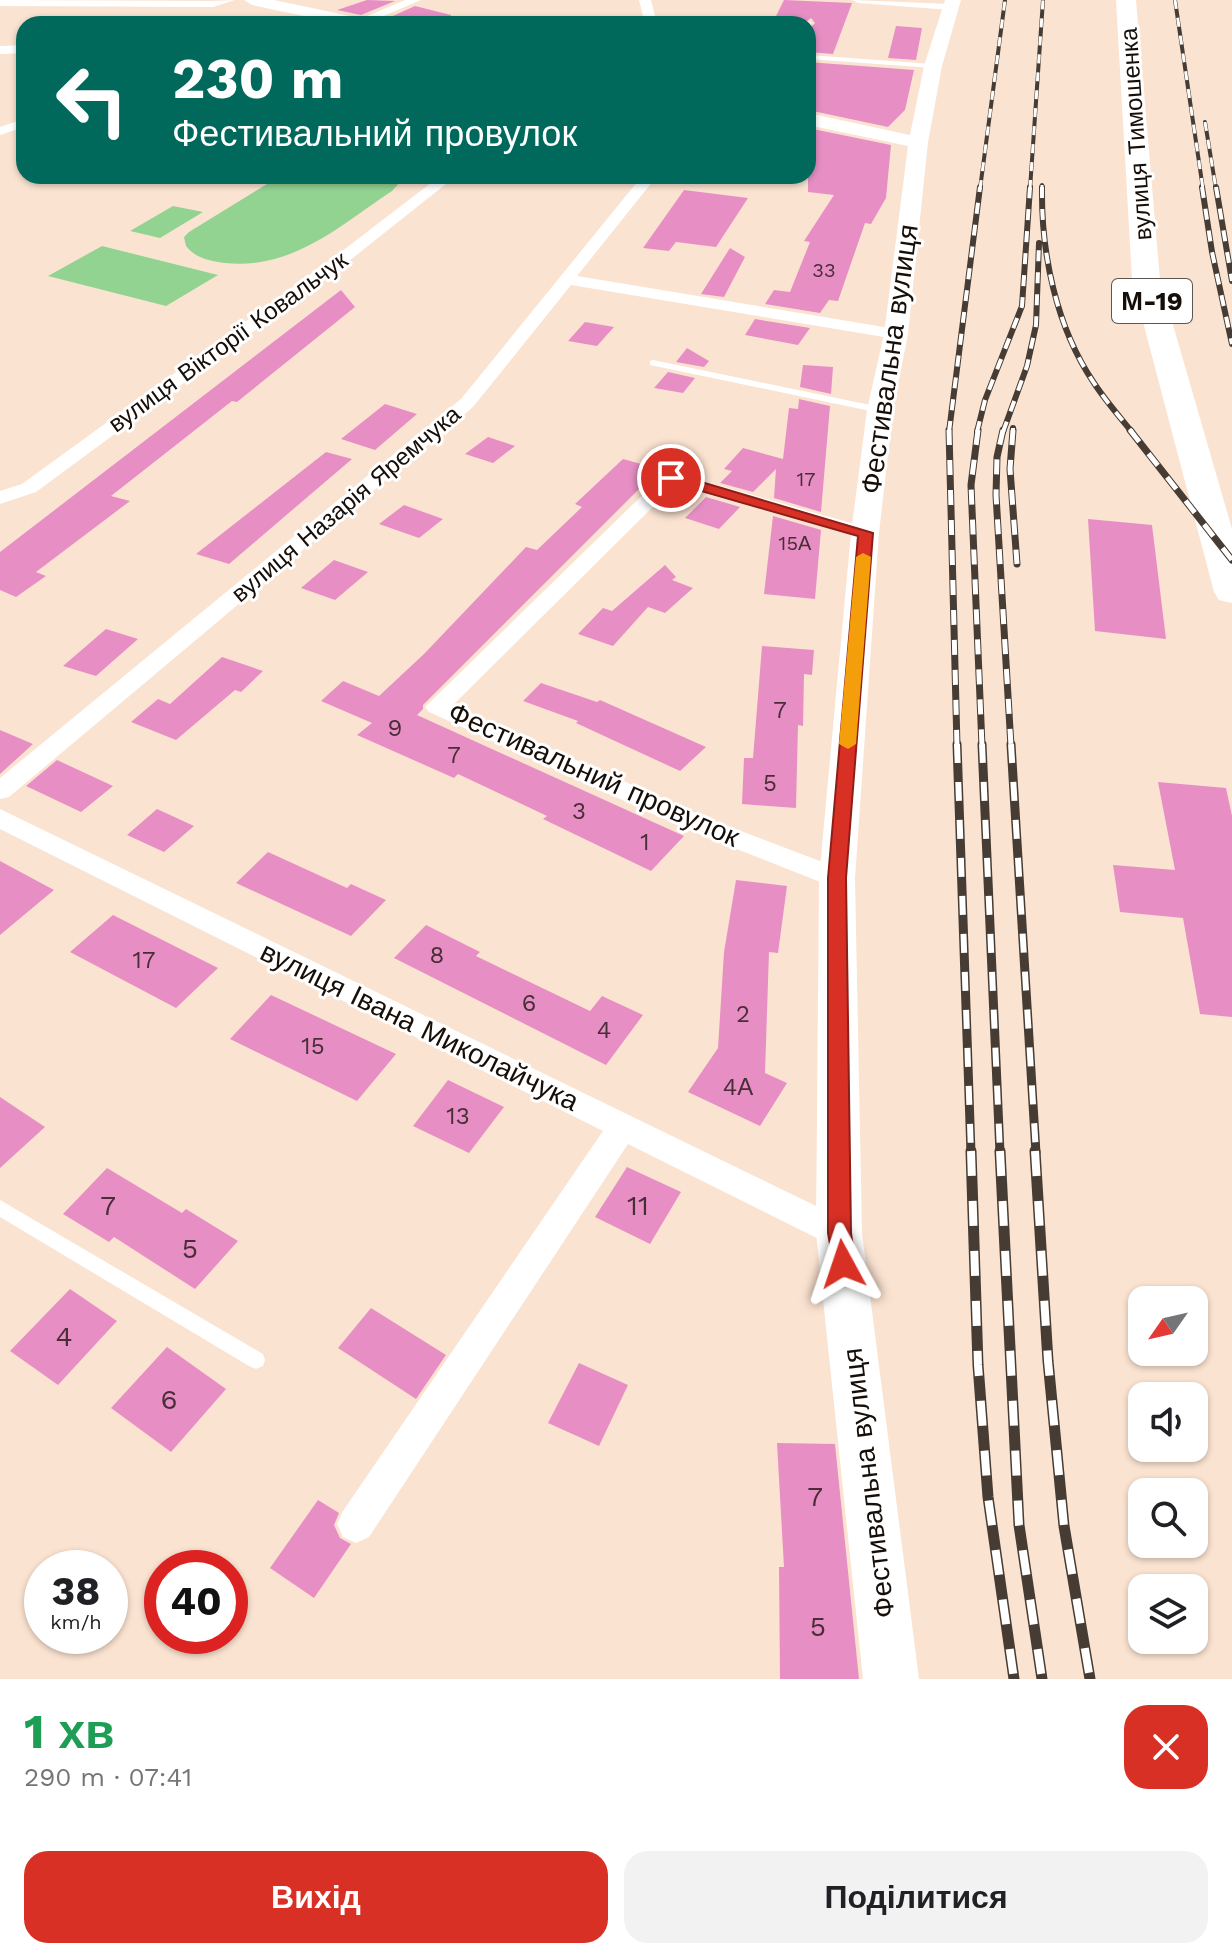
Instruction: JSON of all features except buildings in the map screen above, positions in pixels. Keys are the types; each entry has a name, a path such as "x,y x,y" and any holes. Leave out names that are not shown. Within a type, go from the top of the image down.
{"highway":[{"name":"вулиця Тимошенка","path":"1126,0 1146,280 1232,592"}],"street":[{"path":"0,3 213,4 229,0"},
{"path":"252,0 320,16"},
{"path":"370,16 415,0"},
{"path":"858,0 952,4"},
{"name":"Фестивальна вулиця","path":"891,1679 839,1233 837,878 865,533 880,410 896,334 918,142 933,66 952,4"},
{"path":"816,121 918,142"},
{"name":"вулиця Вікторії Ковальчук","path":"0,498 29,488 343,258 439,184"},
{"name":"вулиця Назарія Яремчука","path":"0,791 467,403 643,184"},
{"path":"564,279 896,334"},
{"name":"Фестивальний провулок","path":"837,878 695,823 437,707 671,478 865,533"},
{"name":"вулиця Івана Миколайчука","path":"0,818 839,1233"},
{"path":"356,1524 623,1126"}],"lane":[{"path":"816,58 933,66"},
{"path":"653,363 880,410"},
{"path":"0,1208 256,1360"}],"green space":[{"path":"267,184 398,184 334,231 294,253 272,260 250,263 208,260 186,246 184,237"},
{"path":"173,206 203,212 160,238 130,231"},
{"path":"102,246 218,275 166,306 48,276"}],"railway":[{"path":"980,189 1005,0"},
{"path":"1030,189 1043,0"},
{"path":"1175,0 1203,189"},
{"path":"1205,122 1216,189"},
{"path":"1042,185 1044,238 1061,314 1094,383 1132,432"},
{"path":"949,432 980,187"},
{"path":"977,432 985,400 1022,306 1030,187"},
{"path":"1202,187 1232,344"},
{"path":"1216,187 1232,281"},
{"path":"1003,432 1027,366 1036,325 1039,243"},
{"path":"978,430 971,485 982,746"},
{"path":"1003,430 997,457 996,495 1011,746"},
{"path":"1013,430 1010,469 1017,564"},
{"path":"1130,430 1232,560"},
{"path":"949,432 957,746"},
{"path":"957,744 971,1153"},
{"path":"982,744 1000,1153"},
{"path":"1011,744 1036,1153"},
{"path":"971,1151 978,1365 988,1497 1014,1679"},
{"path":"1000,1151 1019,1525 1042,1679"},
{"path":"1035,1151 1048,1361 1064,1526 1090,1679"}],"slow traffic":[{"path":"848,744 863,557"}],"route":[{"path":"671,478 865,533 837,878 839,1233 843,1264"}]}
